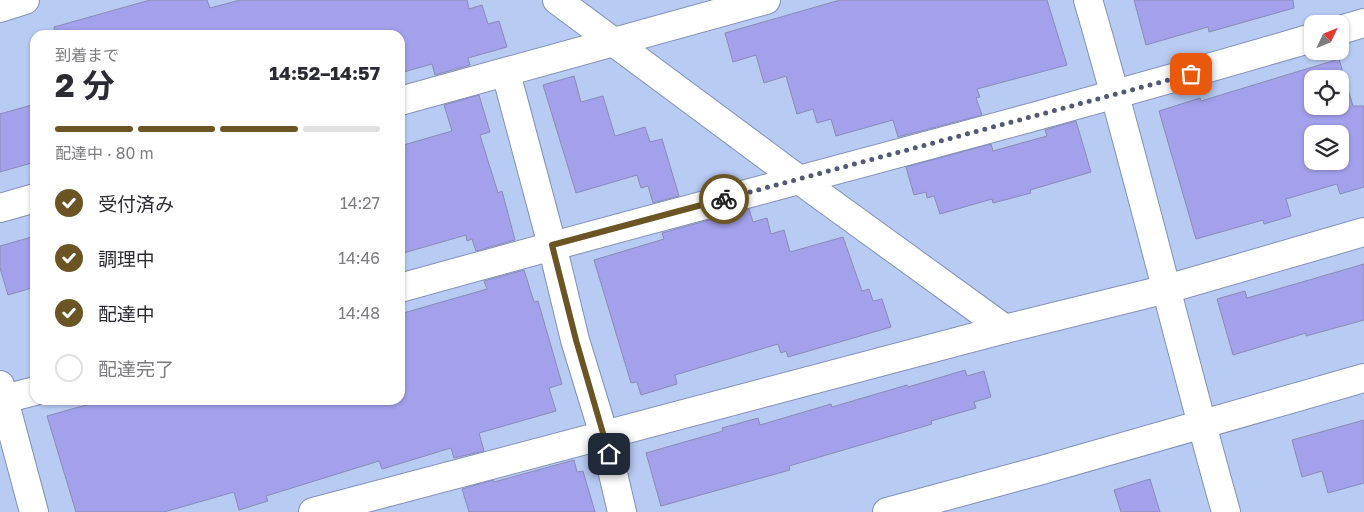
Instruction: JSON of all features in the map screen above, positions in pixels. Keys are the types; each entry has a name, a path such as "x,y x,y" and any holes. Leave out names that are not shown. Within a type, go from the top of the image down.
{"street":[{"path":"0,8 25,0"},
{"path":"557,0 798,179 1005,329"},
{"path":"405,100 766,0"},
{"path":"1088,0 1116,95 1201,425 1226,512"},
{"path":"1349,27 1364,23"},
{"path":"405,287 552,245 1116,95 1304,40"},
{"path":"506,73 576,340 604,435 622,512"},
{"path":"0,208 30,199"},
{"path":"313,512 1005,329 1166,289 1364,232"},
{"path":"887,512 1364,378"},
{"path":"30,391 2,392 34,512"}],"building":[{"path":"150,0 207,0 210,8 240,0 467,0 469,9 482,5 488,24 499,21 507,47 468,58 470,65 435,75 432,64 405,72 405,30 54,30 54,27"},
{"path":"840,0 1047,0 1067,65 977,89 980,97 976,98 982,115 898,137 893,120 836,136 831,119 817,123 813,109 797,114 786,76 764,83 756,55 733,62 725,33"},
{"path":"1134,0 1293,0 1294,8 1209,32 1208,27 1146,45"},
{"path":"1336,60 1339,60 1342,70 1304,70 1304,115 1349,115 1349,93 1353,106 1364,106 1364,187 1340,194 1337,184 1286,199 1291,216 1264,224 1263,220 1196,239 1159,111 1200,98 1201,101"},
{"path":"574,76 581,102 603,96 615,136 645,127 650,142 662,139 679,196 653,203 648,186 641,188 637,175 576,193 543,85"},
{"path":"479,95 490,132 480,135 498,193 502,191 515,240 476,251 472,239 467,241 466,235 405,253 405,145 452,131 444,105"},
{"path":"30,105 30,163 0,172 0,114"},
{"path":"1076,121 1091,172 1030,190 1031,193 993,203 992,199 940,214 934,196 927,198 926,192 914,195 906,167 991,144 993,151 1047,136 1045,130"},
{"path":"749,209 753,222 767,218 771,234 784,230 790,252 843,237 862,291 869,289 873,301 882,299 891,327 788,357 786,351 781,353 778,344 675,375 677,384 641,395 637,382 631,383 594,260 664,239 662,233"},
{"path":"30,237 30,288 8,295 0,268 0,246"},
{"path":"1364,264 1364,320 1306,336 1306,333 1233,355 1217,299 1245,291 1247,298"},
{"path":"524,270 534,302 538,301 562,384 549,388 556,411 479,433 484,451 454,458 451,448 382,469 379,461 266,496 268,501 239,510 234,492 164,512 76,512 47,416 86,405 405,405 405,313 487,289 484,281"},
{"path":"965,370 967,376 984,371 991,397 974,402 976,408 931,421 932,424 789,466 790,470 661,506 646,453 723,431 722,428 758,418 760,425 831,404 832,407"},
{"path":"1364,420 1364,483 1328,493 1322,471 1302,477 1292,440"},
{"path":"574,460 577,472 583,471 595,512 469,512 462,489"},
{"path":"1150,479 1160,512 1121,512 1114,490"}],"way so far":[{"path":"724,199 1191,74"}],"route":[{"path":"609,454 576,340 552,245 724,199"}]}
